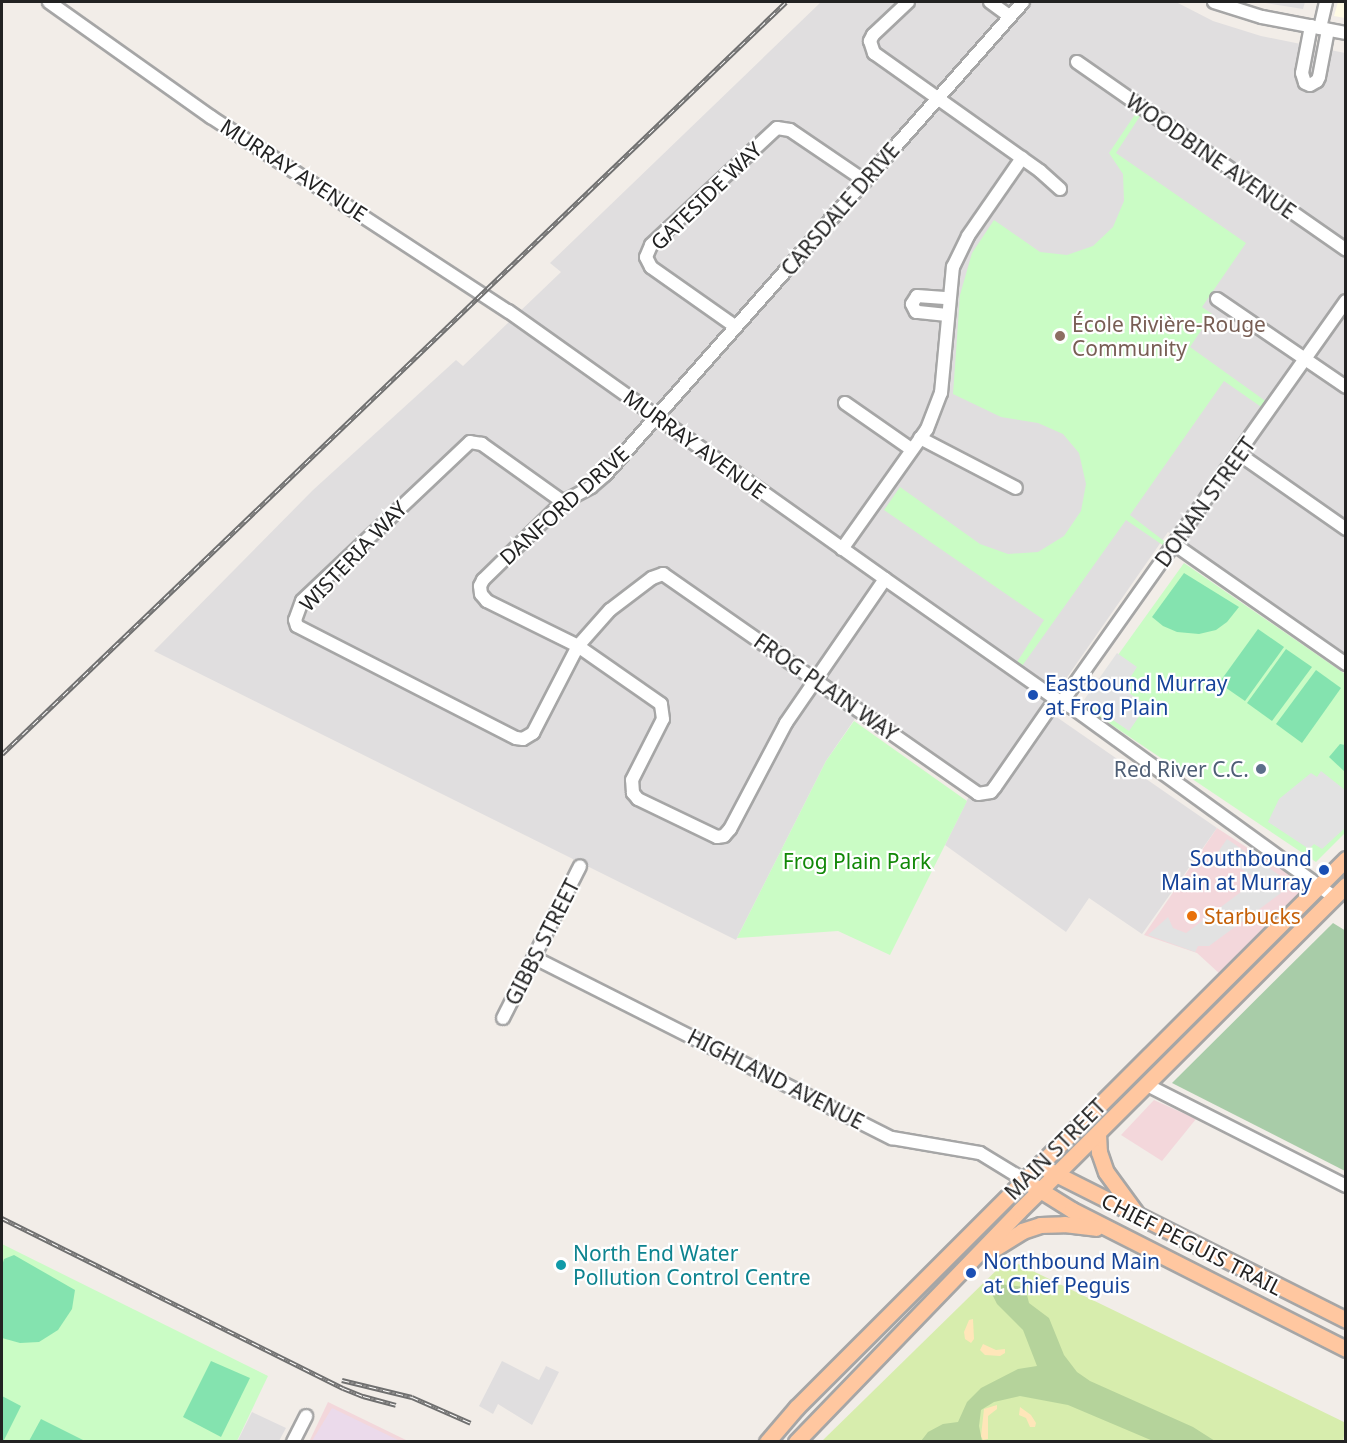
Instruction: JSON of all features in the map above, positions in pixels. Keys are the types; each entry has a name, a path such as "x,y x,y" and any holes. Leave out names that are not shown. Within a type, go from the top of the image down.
{"main road":[{"name":"MAIN STREET","path":"767,1442 796,1408 1346,859"},
{"name":"MAIN STREET","path":"796,1442 1041,1190 1346,885"},
{"path":"1098,1134 1099,1152 1106,1172 1118,1192 1140,1218"},
{"name":"CHIEF PEGUIS TRAIL","path":"1039,1165 1346,1320"},
{"name":"CHIEF PEGUIS TRAIL","path":"1024,1180 1119,1235 1342,1347"},
{"path":"970,1265 1010,1238 1040,1225 1081,1225 1119,1235"}],"street":[{"name":"MURRAY AVENUE","path":"49,2 211,117 508,311 1334,897"},
{"path":"908,2 873,35 871,48 1060,189"},
{"path":"990,2 1009,16"},
{"name":"CARSDALE DRIVE","path":"657,417 1023,2"},
{"path":"1214,2 1262,17 1346,33"},
{"path":"1320,28 1326,2"},
{"name":"WOODBINE AVENUE","path":"1077,62 1346,250"},
{"name":"GATESIDE WAY","path":"736,327 651,267 646,257 651,245 777,128 790,130 865,181"},
{"path":"842,549 920,438 936,408 940,393 948,298 959,252 1022,159"},
{"path":"947,315 916,312 912,304 917,296 948,298"},
{"path":"1217,299 1303,360 1314,364 1346,387"},
{"name":"DONAN STREET","path":"1059,701 1239,454 1346,301"},
{"path":"845,403 911,449"},
{"name":"DANFORD DRIVE","path":"578,646 487,601 481,594 480,586 483,580 563,502 591,487 605,475 657,417"},
{"path":"920,438 1016,488"},
{"name":"WISTERIA WAY","path":"563,502 482,444 470,442 302,602 295,620 302,630 516,738 523,739 533,733 578,646"},
{"path":"1239,454 1346,529"},
{"path":"1174,544 1346,664"},
{"name":"FROG PLAIN WAY","path":"578,646 610,610 652,578 663,574 978,794 990,792 995,787 1059,701"},
{"path":"578,646 656,700 664,711 663,719 632,780 633,794 638,800 717,837 724,836 730,829 786,723 885,579"},
{"name":"GIBBS STREET","path":"503,1018 580,866"},
{"name":"HIGHLAND AVENUE","path":"535,958 892,1138 980,1153 1024,1180"},
{"path":"1147,1085 1346,1186"},
{"path":"293,1442 306,1416"}],"shaded area":[{"path":"821,2 1176,2 1213,21 1261,36 1345,53 1345,656 1168,532 1045,709 1217,828 1142,934 1089,898 1066,932 945,845 976,782 865,704 826,761 736,940 154,651 313,490 456,360 463,366 561,272 550,263"},
{"path":"1259,2 1305,2 1303,9"},
{"path":"1338,2 1345,2 1345,18 1334,16"},
{"path":"1117,653 1137,667 1123,689 1147,705 1129,731 1084,700"},
{"path":"1321,771 1345,790 1345,828 1322,849 1314,844 1309,849 1268,822 1279,799 1311,773 1317,777"},
{"path":"1217,828 1308,887 1220,974 1197,953 1144,935"},
{"path":"1227,839 1282,877 1277,884 1281,893 1209,946 1198,946 1195,952 1148,935 1168,917 1173,928 1186,933 1257,880 1218,852"},
{"path":"1154,1100 1196,1119 1162,1161 1121,1135"},
{"path":"502,1361 539,1380 546,1366 559,1372 532,1425 498,1404 493,1414 479,1406"},
{"path":"328,1402 408,1441 309,1442"},
{"path":"332,1408 400,1441 312,1441"},
{"path":"252,1412 286,1428 279,1441 237,1442"}],"green space":[{"path":"1138,110 1142,113 1116,153 1246,243 1202,307 1212,314 1190,347 1271,405 1267,411 1224,381 1130,515 1172,547 1170,550 1126,520 1022,666 1017,662 1044,620 884,510 900,487 980,544 1008,554 1038,552 1064,536 1081,511 1086,484 1079,453 1063,434 1038,423 1001,417 953,394 960,295 972,253 994,220 1040,252 1067,255 1093,246 1113,227 1124,201 1123,174 1109,153"},
{"name":"Red River C.C.","path":"1184,563 1345,674 1345,833 1316,862 1082,705"},
{"path":"1184,573 1239,607 1227,622 1216,630 1199,634 1177,632 1163,626 1152,617"},
{"path":"1258,629 1284,647 1245,701 1219,683"},
{"path":"1286,649 1312,667 1272,721 1247,703"},
{"path":"1316,670 1341,688 1302,743 1276,724"},
{"name":"Frog Plain Park","path":"854,721 967,801 890,955 838,931 737,938 826,761"},
{"path":"1340,744 1345,745 1345,772 1329,757"},
{"path":"1333,923 1346,931 1345,1171 1172,1083"},
{"path":"2,1244 268,1376 237,1441 2,1441"},
{"path":"14,1255 75,1290 72,1309 58,1330 39,1342 20,1343 2,1338 2,1266 4,1259"},
{"path":"1008,1259 1346,1423 1343,1442 821,1442"},
{"path":"1000,1284 1025,1287 1029,1303 1049,1318 1064,1355 1077,1372 1090,1381 1193,1427 1215,1441 1153,1441 1068,1405 1020,1396 994,1402 981,1410 979,1426 982,1441 921,1441 928,1432 943,1424 958,1422 967,1402 981,1388 1018,1369 1037,1366 1023,1330 997,1304 991,1292"},
{"path":"211,1361 250,1378 221,1437 183,1417"},
{"path":"2,1396 21,1406 3,1442 2,1441"},
{"path":"41,1419 85,1441 29,1441"}],"sand":[{"path":"973,1319 974,1339 971,1343 965,1339 964,1332 969,1320"},
{"path":"983,1344 996,1350 1005,1349 1005,1353 1000,1356 985,1355 980,1350"},
{"path":"997,1405 997,1409 988,1416 988,1439 983,1440 981,1436 984,1409"},
{"path":"1020,1407 1031,1415 1036,1423 1035,1427 1030,1427 1026,1418 1019,1415"}],"railway":[{"path":"2,754 786,2"},
{"path":"2,1218 343,1388 396,1405"},
{"path":"342,1380 412,1397 471,1423"}],"place":[{"name":"École Rivière-Rouge Community","path":"1060,336"},
{"name":"Eastbound Murray at Frog Plain","path":"1033,695"},
{"name":"Red River C.C.","path":"1261,769"},
{"name":"Southbound Main at Murray","path":"1324,870"},
{"name":"Starbucks","path":"1192,916"},
{"name":"North End Water Pollution Control Centre","path":"561,1265"},
{"name":"Northbound Main at Chief Peguis","path":"971,1273"}]}
